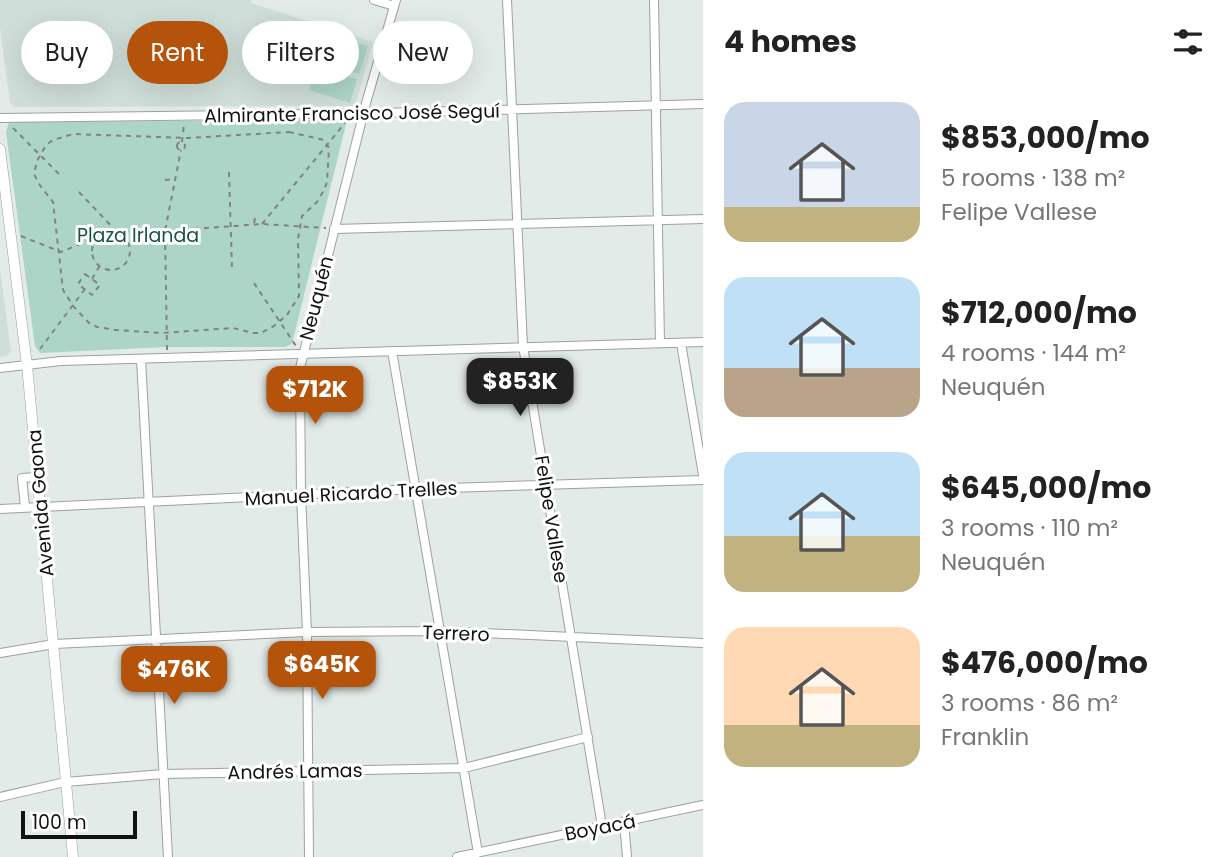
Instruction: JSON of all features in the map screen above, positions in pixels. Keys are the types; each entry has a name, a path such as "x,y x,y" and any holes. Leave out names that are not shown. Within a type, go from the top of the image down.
{"main road":[{"name":"Avenida Gaona","path":"0,149 27,365 73,857"}],"street":[{"path":"374,0 395,3"},
{"name":"Felipe Vallese","path":"507,0 523,346 602,826"},
{"path":"654,0 658,106 660,343"},
{"name":"Neuquén","path":"309,857 307,632 301,495 301,354 363,113 395,3"},
{"name":"Almirante Francisco José Seguí","path":"0,118 352,114 703,104"},
{"path":"334,229 703,219"},
{"path":"0,369 61,361 703,342"},
{"path":"681,343 703,477"},
{"path":"392,351 478,853"},
{"path":"141,359 168,857"},
{"path":"24,507 22,478 37,477"},
{"name":"Manuel Ricardo Trelles","path":"0,509 703,477"},
{"name":"Terrero","path":"0,653 54,644 307,632 441,631 703,643"},
{"name":"Andrés Lamas","path":"0,797 65,782 163,774 464,768 588,737"},
{"name":"Boyacá","path":"457,857 703,805"},
{"path":"624,822 627,857"}],"path":[{"path":"262,224 352,114"},
{"path":"167,358 165,231 181,150 177,146 182,142 185,116"},
{"path":"13,128 62,177"},
{"path":"289,132 324,140 327,144 327,182 317,202 302,216 300,226 299,296 293,309 261,333 233,328 167,332 97,327 89,323 74,307 63,290 53,202 34,174 46,145 66,134 182,138 289,132"},
{"path":"229,172 232,269"},
{"path":"165,180 175,179"},
{"path":"79,192 117,233 125,238 130,248 127,261 118,268 112,270 100,266 93,255 93,249 101,235"},
{"path":"254,224 256,214"},
{"path":"10,233 61,252 101,235 117,233 254,224 334,229"},
{"path":"239,225 239,233"},
{"path":"92,279 100,266"},
{"path":"85,274 92,279 100,285 92,295 78,284 85,274"},
{"path":"254,283 301,354"},
{"path":"40,349 85,289"}],"shaded area":[{"path":"0,0 251,0 251,3 307,21 242,21 242,84 359,84 359,38 373,42 355,106 15,107 10,103 0,27"},
{"path":"0,269 11,352 0,357"}],"green space":[{"path":"359,43 368,46 359,74"},
{"path":"311,84 356,84 350,103 309,90"},
{"name":"Plaza Irlanda","path":"347,120 292,344 285,347 167,347 40,353 35,346 6,132 9,122"}]}
